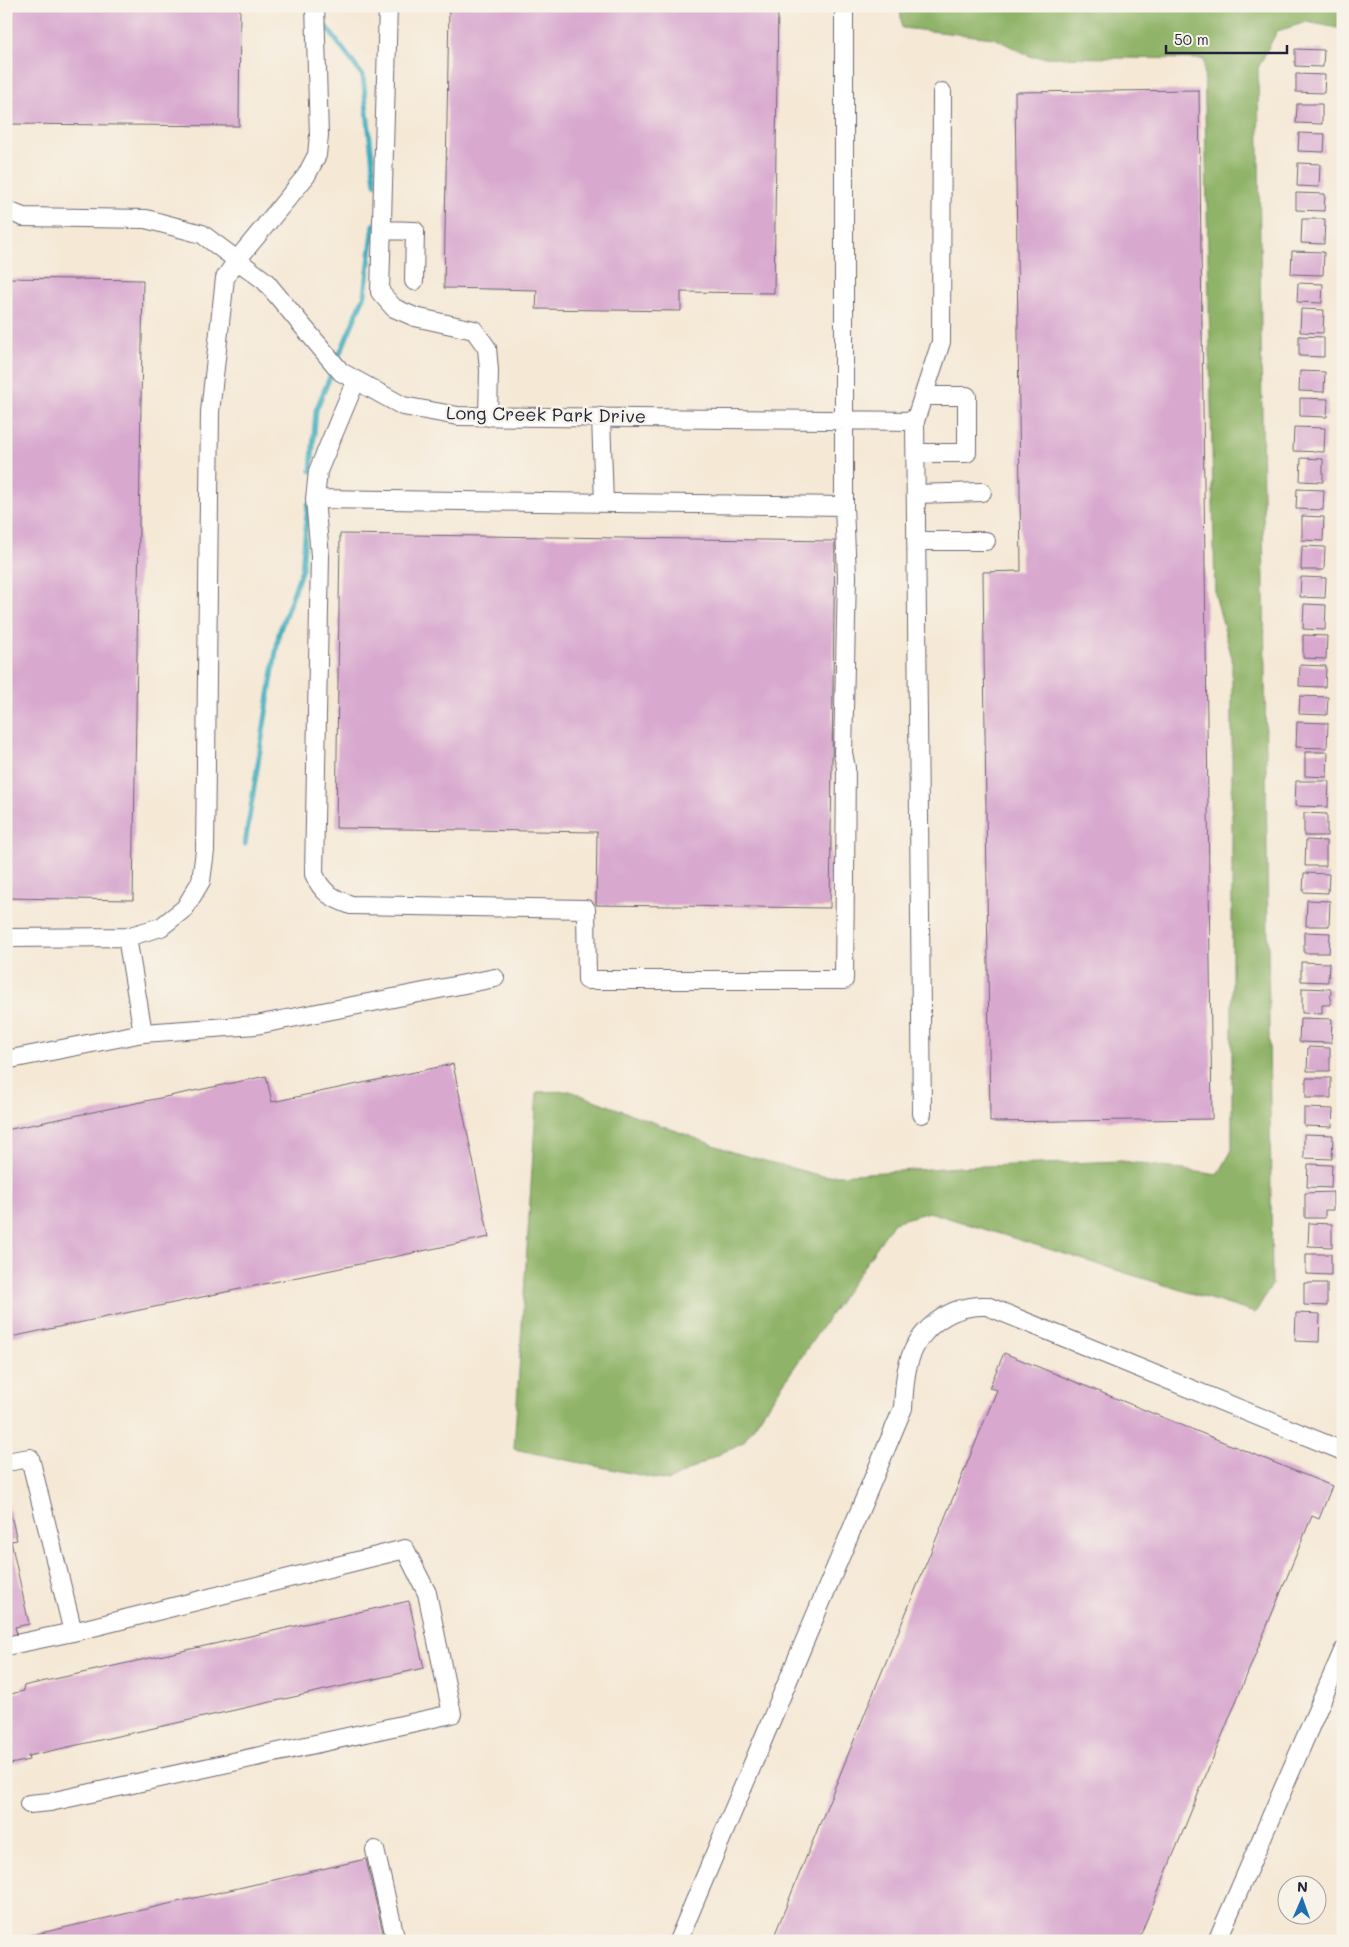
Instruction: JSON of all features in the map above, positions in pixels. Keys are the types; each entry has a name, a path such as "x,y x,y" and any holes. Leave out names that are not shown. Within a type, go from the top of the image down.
{"street":[{"path":"6,938 127,937 161,927 185,908 201,881 206,841 210,412 226,278 237,260 306,176 317,156 319,135 315,6"},
{"path":"388,6 380,292 394,308 416,317 474,330 486,348 489,370 488,417"},
{"path":"356,380 318,471 315,499 320,556 314,874 319,887 331,898 351,904 586,909 587,980 844,980 846,768 843,753 847,576 844,506 844,6"},
{"path":"922,1114 915,421 925,396 941,342 942,92"},
{"name":"Long Creek Park Drive","path":"6,210 23,217 146,219 202,234 265,281 341,372 403,406 458,416 488,417 915,421"},
{"path":"382,230 415,231 414,281"},
{"path":"916,453 967,453 967,396 925,396"},
{"path":"601,417 604,503"},
{"path":"916,494 982,492"},
{"path":"315,499 844,506"},
{"path":"916,541 986,541"},
{"path":"127,937 143,1033"},
{"path":"6,1060 143,1033 256,1025 495,978"},
{"path":"678,1941 903,1408 907,1370 914,1347 928,1328 949,1312 972,1305 987,1306 1343,1451"},
{"path":"6,1462 30,1458 73,1632"},
{"path":"6,1646 73,1632 405,1549 427,1593 452,1714 50,1802 29,1804"},
{"path":"1217,1941 1343,1651"},
{"path":"375,1850 396,1941"}],"green space":[{"path":"900,6 1343,6 1343,29 1307,22 1277,31 1258,68 1272,1285 1255,1313 929,1212 894,1222 743,1442 668,1481 514,1449 537,1092 570,1091 735,1153 822,1176 959,1167 1122,1161 1218,1175 1232,1150 1232,658 1215,594 1204,59 1032,57 994,38 902,28"}],"building":[{"path":"6,6 240,6 239,126 6,124"},
{"path":"449,6 778,6 774,293 681,292 681,311 536,309 537,290 444,288"},
{"path":"1295,49 1324,50 1323,67 1295,66"},
{"path":"1296,74 1325,75 1324,93 1296,92"},
{"path":"1199,90 1212,1119 990,1122 983,572 1021,571 1015,92"},
{"path":"1297,104 1322,104 1322,124 1296,123"},
{"path":"1299,133 1325,134 1324,152 1298,151"},
{"path":"1298,163 1320,164 1319,187 1297,186"},
{"path":"1296,193 1325,194 1324,211 1296,210"},
{"path":"1302,219 1325,219 1324,244 1301,243"},
{"path":"1292,251 1324,252 1323,275 1291,274"},
{"path":"6,278 143,280 133,900 6,898"},
{"path":"1298,283 1323,284 1322,303 1297,302"},
{"path":"1301,309 1324,310 1323,333 1300,332"},
{"path":"1299,336 1324,337 1324,357 1299,356"},
{"path":"1300,371 1325,372 1324,392 1299,391"},
{"path":"1300,398 1328,399 1327,417 1300,416"},
{"path":"1294,427 1325,428 1324,452 1293,451"},
{"path":"1301,458 1323,459 1323,482 1300,481"},
{"path":"1297,489 1324,490 1323,510 1296,509"},
{"path":"1302,516 1324,517 1323,541 1302,540"},
{"path":"340,534 835,541 830,908 596,905 597,832 336,828"},
{"path":"1302,546 1325,547 1324,570 1301,570"},
{"path":"1301,577 1326,578 1325,598 1300,597"},
{"path":"1304,604 1326,605 1325,630 1303,629"},
{"path":"1303,635 1327,636 1326,659 1303,658"},
{"path":"1300,665 1326,666 1325,687 1299,686"},
{"path":"1300,696 1328,697 1327,715 1299,714"},
{"path":"1297,722 1328,723 1327,748 1296,747"},
{"path":"1305,752 1328,752 1327,777 1305,776"},
{"path":"1296,781 1329,781 1328,807 1295,806"},
{"path":"1304,813 1327,814 1327,836 1304,836"},
{"path":"1306,840 1326,841 1326,866 1305,866"},
{"path":"1304,873 1329,874 1328,893 1303,892"},
{"path":"1307,900 1330,901 1329,926 1306,926"},
{"path":"1304,932 1330,933 1329,953 1304,953"},
{"path":"1301,962 1329,963 1328,982 1301,981"},
{"path":"1302,988 1331,989 1330,1005 1322,1005 1322,1014 1302,1013"},
{"path":"1300,1018 1332,1019 1331,1043 1299,1042"},
{"path":"1308,1047 1330,1048 1330,1071 1307,1071"},
{"path":"453,1064 489,1237 6,1338 6,1130 266,1076 272,1102"},
{"path":"1306,1078 1331,1078 1331,1098 1306,1098"},
{"path":"1304,1108 1333,1109 1332,1127 1304,1126"},
{"path":"1304,1134 1333,1135 1332,1159 1304,1158"},
{"path":"1308,1164 1332,1165 1331,1188 1307,1187"},
{"path":"1333,1192 1333,1210 1325,1210 1325,1218 1305,1218 1305,1193"},
{"path":"1309,1223 1332,1224 1332,1247 1308,1246"},
{"path":"1306,1254 1331,1254 1331,1275 1306,1274"},
{"path":"1304,1283 1327,1283 1327,1306 1304,1305"},
{"path":"1296,1313 1320,1314 1319,1342 1295,1341"},
{"path":"1004,1353 1332,1486 1319,1519 1312,1516 1138,1941 772,1941 997,1390 989,1388"},
{"path":"6,1495 17,1540 11,1541 29,1624 15,1627 18,1638 6,1641"},
{"path":"409,1601 424,1668 28,1756 29,1760 6,1765 6,1695 24,1691 23,1686"},
{"path":"366,1859 385,1941 10,1941 10,1940"}],"waterway":[{"path":"321,20 363,76 375,184"},
{"path":"311,471 316,410 365,294 374,224"},
{"path":"245,844 279,633 302,569 308,504"}]}
